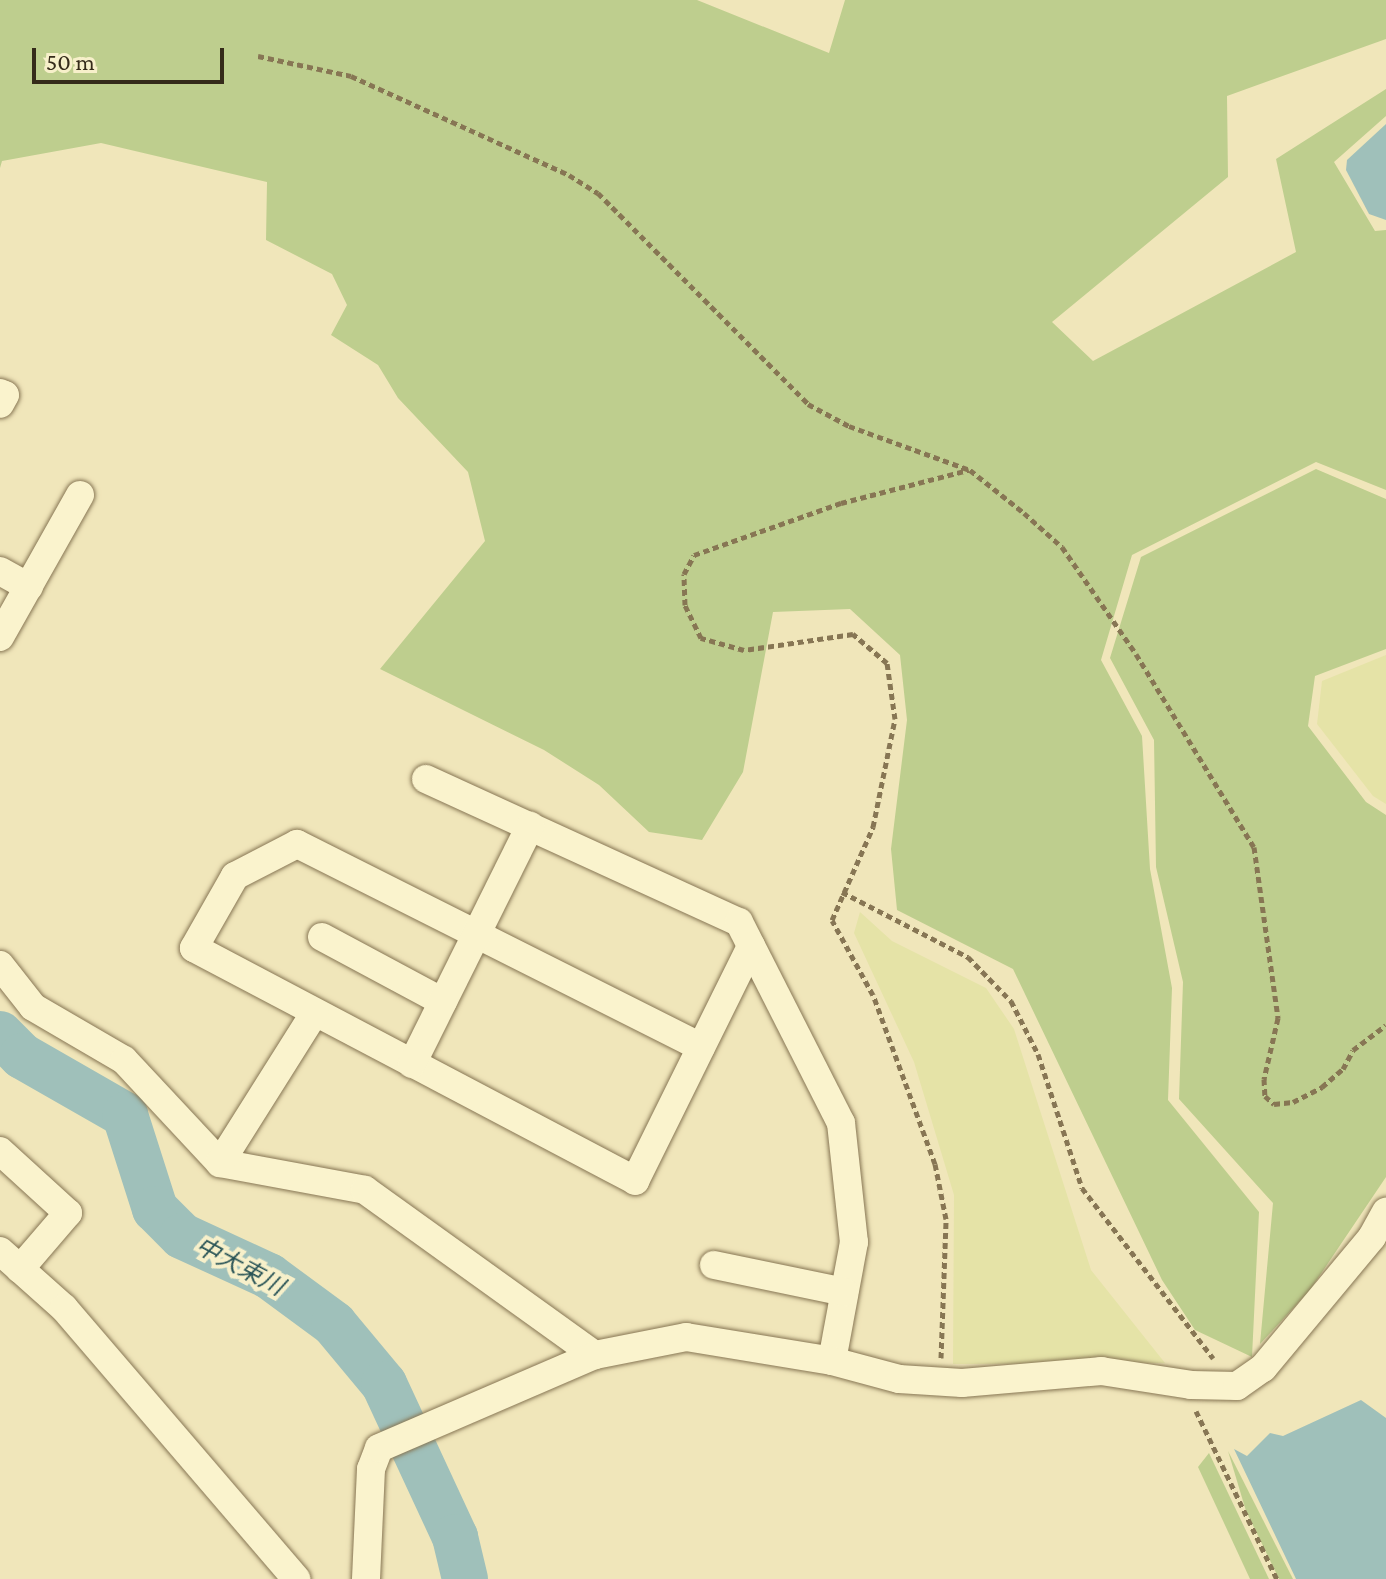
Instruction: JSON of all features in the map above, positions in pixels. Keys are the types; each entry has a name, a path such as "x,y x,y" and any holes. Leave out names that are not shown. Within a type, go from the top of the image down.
{"street":[{"path":"0,393 5,395 0,404"},
{"path":"0,637 80,495"},
{"path":"0,571 29,587"},
{"path":"426,779 739,922 841,1123 854,1242 832,1361"},
{"path":"412,1064 530,826"},
{"path":"701,1047 297,844 235,876 194,948 635,1181 751,946"},
{"path":"322,937 443,1002"},
{"path":"0,965 33,1007 124,1060 220,1163 365,1190 595,1355"},
{"path":"220,1163 315,1012"},
{"path":"0,1151 68,1213 10,1260 74,1319 296,1579"},
{"path":"366,1579 371,1469 379,1448 426,1424 595,1355 686,1337 832,1361 899,1379 942,1382 1101,1371 1237,1386 1263,1368 1372,1237 1386,1212"},
{"path":"714,1265 844,1292"}],"path":[{"path":"258,56 351,76 569,175 598,193 808,404 849,426 970,470 1062,547 1136,654 1254,847 1278,1018 1264,1079 1265,1096 1274,1104 1293,1102 1322,1087 1343,1069 1353,1050 1386,1025"},
{"path":"942,1382 946,1219 941,1191 906,1075 873,995 832,920 873,827 895,719 887,663 853,634 744,650 701,638 685,605 684,574 694,555 841,503 970,470"},
{"path":"842,892 968,957 1011,1001 1038,1054 1082,1188 1178,1319 1237,1386"},
{"path":"1179,1382 1277,1579"}],"shaded area":[{"path":"1386,655 1386,804 1373,796 1317,724 1322,681"},
{"path":"860,912 892,941 986,988 1014,1029 1091,1270 1165,1363 953,1364 954,1195 914,1062 854,933"}],"green space":[{"path":"0,0 697,0 829,53 845,0 1386,0 1386,39 1227,96 1228,177 1052,322 1093,361 1296,252 1276,159 1386,89 1386,116 1334,162 1375,231 1386,230 1386,490 1316,462 1132,555 1101,660 1142,736 1150,869 1172,988 1168,1100 1259,1212 1252,1357 1195,1330 1162,1280 1013,969 897,910 891,849 907,720 900,655 850,609 773,612 743,772 702,840 649,832 599,785 544,750 380,669 485,541 468,472 398,398 378,365 331,335 347,305 332,274 266,240 267,182 101,143 2,161 0,168"},
{"path":"1316,469 1386,499 1386,649 1315,676 1308,726 1366,802 1386,815 1386,1177 1310,1290 1260,1344 1273,1203 1179,1099 1183,982 1156,867 1154,740 1110,658 1141,557"},
{"path":"1228,1451 1293,1579 1279,1579 1246,1511"},
{"path":"1209,1453 1269,1579 1250,1579 1198,1467"}],"water":[{"path":"1386,124 1386,220 1369,214 1346,170 1347,160"},
{"path":"1361,1400 1386,1418 1386,1579 1296,1579 1234,1449 1247,1456 1270,1433 1283,1436"}],"waterway":[{"name":"中大束川","path":"0,1034 22,1056 125,1115 155,1209 182,1236 269,1276 334,1324 384,1384 455,1537 465,1579"}]}
